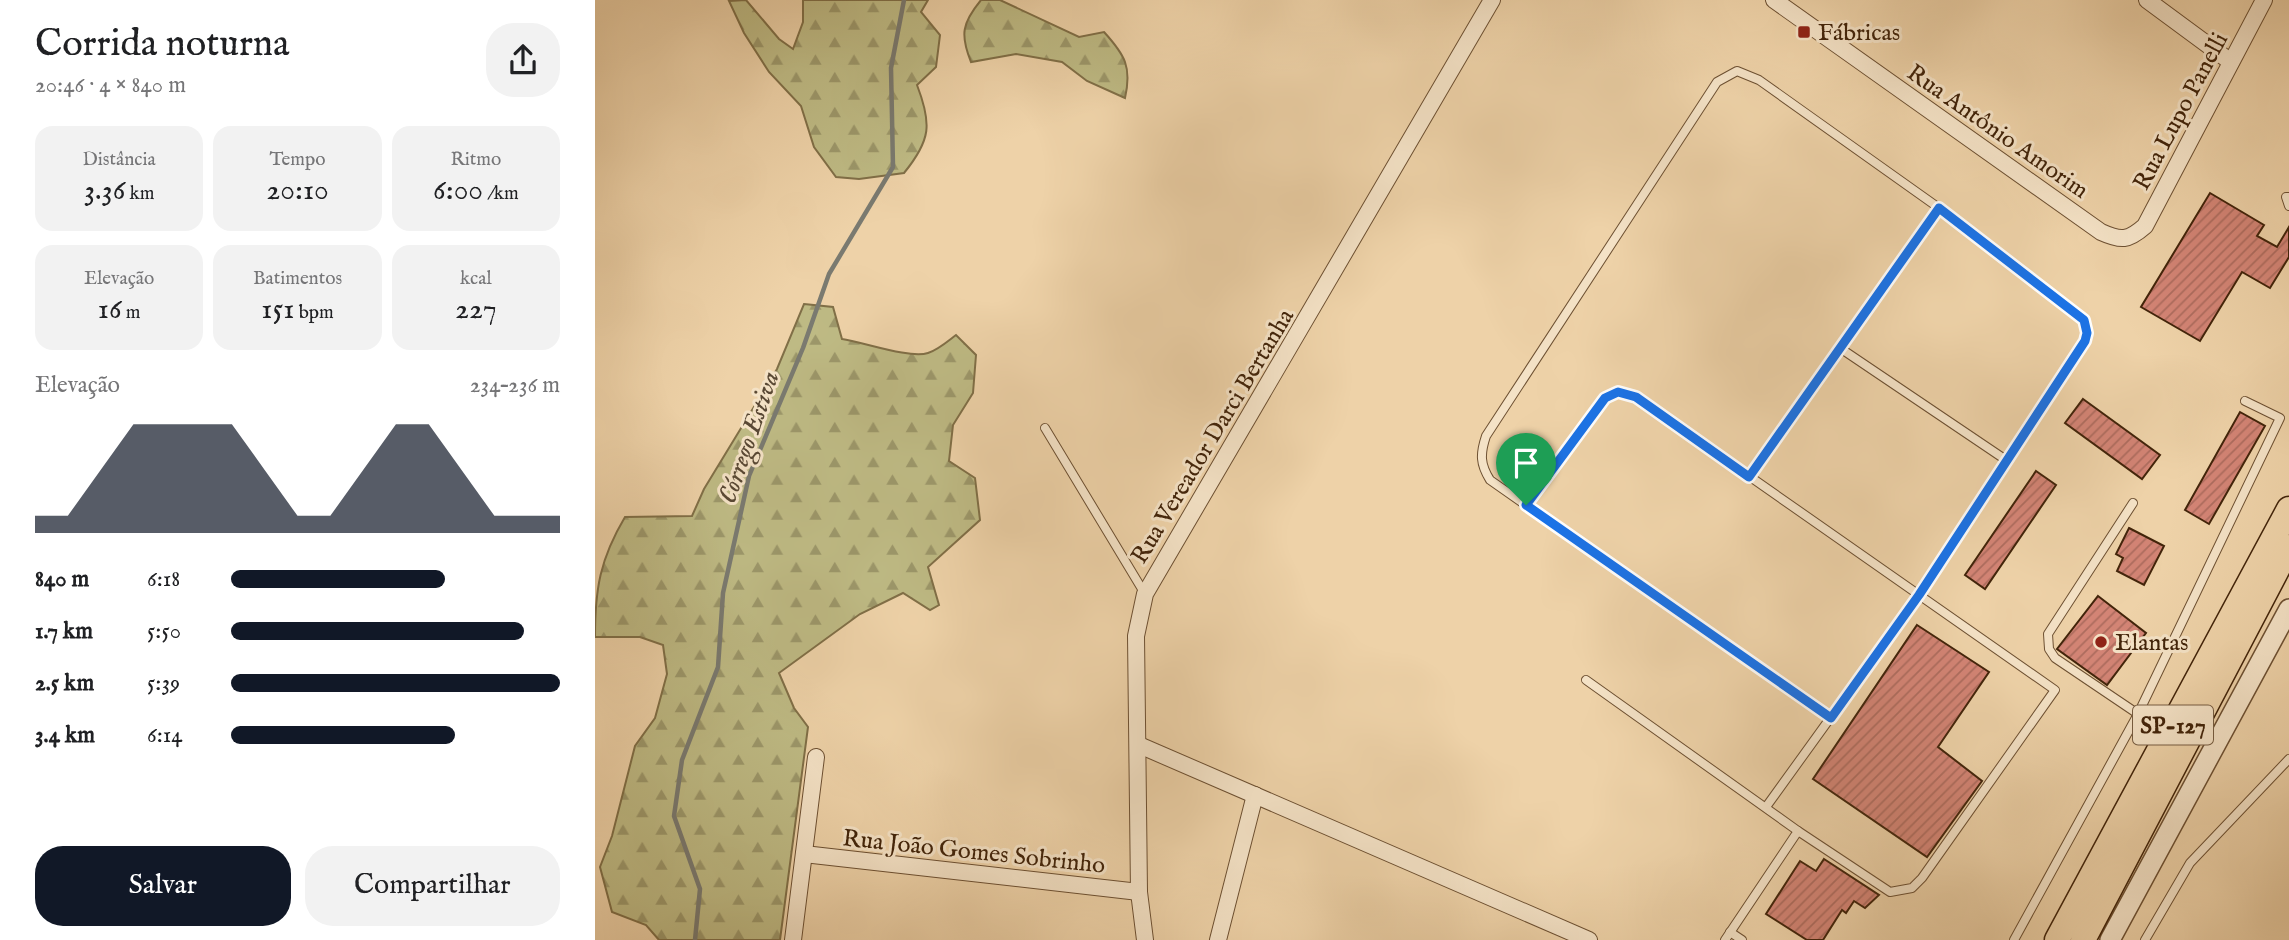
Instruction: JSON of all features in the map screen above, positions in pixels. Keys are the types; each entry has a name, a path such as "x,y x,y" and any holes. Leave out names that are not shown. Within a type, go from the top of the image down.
{"highway":[{"name":"SP-127","path":"2057,940 2289,509"},
{"name":"SP-127","path":"2083,940 2289,547"}],"street":[{"name":"Rua Vereador Darci Bertanha","path":"1145,940 1139,892 1136,636 1145,594 1492,0"},
{"name":"Rua Antônio Amorim","path":"1774,0 2101,232 2117,240 2131,239"},
{"path":"2147,0 2231,62"},
{"name":"Rua Lupo Panelli","path":"2131,239 2145,226 2264,0"},
{"path":"2110,940 2289,609"},
{"path":"1139,745 1588,940"},
{"path":"793,940 816,757"},
{"path":"1218,940 1255,795"},
{"name":"Rua João Gomes Sobrinho","path":"804,854 1139,892"}],"lane":[{"path":"1766,807 1831,718 1919,595 2085,341 2087,325 1939,208 1750,74 1737,71 1725,75 1709,94 1486,436 1481,450 1481,466 1490,480 1831,718"},
{"path":"2289,197 2286,197 2289,206"},
{"path":"1749,477 1939,208"},
{"path":"1840,348 2006,460"},
{"path":"1526,505 1605,398 1618,392 1636,397 2055,690 1922,878 1912,888 1890,892 1798,831 1586,680"},
{"path":"2014,940 2138,714 2280,418 2245,401"},
{"path":"1045,428 1145,594"},
{"path":"2133,503 2048,634 2047,642 2055,658 2138,714"},
{"path":"2145,940 2190,863 2289,759"},
{"path":"1742,940 1727,936 1798,831"}],"green space":[{"path":"746,0 779,39 793,49 803,22 803,0 928,0 921,12 940,35 936,67 917,85 927,121 926,131 920,151 904,173 859,179 836,177 814,147 801,106 769,72 744,33 729,1"},
{"path":"981,0 1000,0 1079,37 1104,32 1125,62 1128,78 1125,98 1087,81 1062,62 1016,54 971,62 965,44 965,30 970,16"},
{"path":"804,304 833,307 842,339 898,352 920,354 935,350 956,335 976,355 973,393 953,425 949,461 975,478 980,520 928,567 939,605 930,610 903,593 860,614 779,673 794,708 808,727 780,940 659,940 646,925 612,912 600,867 612,836 635,746 655,718 667,674 663,645 640,637 595,637 596,604 601,575 610,547 625,517 692,516 704,489 777,369"}],"building":[{"path":"2210,193 2264,225 2257,236 2277,247 2289,227 2289,257 2270,288 2242,272 2200,341 2141,307"},
{"path":"2083,399 2160,455 2142,479 2065,423"},
{"path":"2240,412 2265,426 2209,524 2185,510"},
{"path":"2036,471 2056,485 1985,589 1965,575"},
{"path":"2129,528 2164,546 2144,585 2117,571 2123,558 2116,554"},
{"name":"Elantas","path":"2098,596 2146,633 2107,685 2057,649"},
{"path":"1917,625 1989,672 1938,747 1982,781 1927,857 1813,779"},
{"path":"1824,859 1879,895 1865,908 1854,901 1846,913 1842,910 1823,940 1807,940 1766,914 1800,861 1816,871"}],"waterway":[{"name":"Córrego Estiva","path":"695,940 700,889 674,816 682,760 718,667 723,593 749,476 803,348 829,274 893,167 891,68 904,0"}],"place":[{"name":"Fábricas","path":"1804,32"},
{"name":"Elantas","path":"2101,642"}],"route":[{"path":"1939,208 2087,325 2085,341 1919,595 1831,718 1526,505 1605,398 1618,392 1636,397 1749,477 1939,208"}]}
